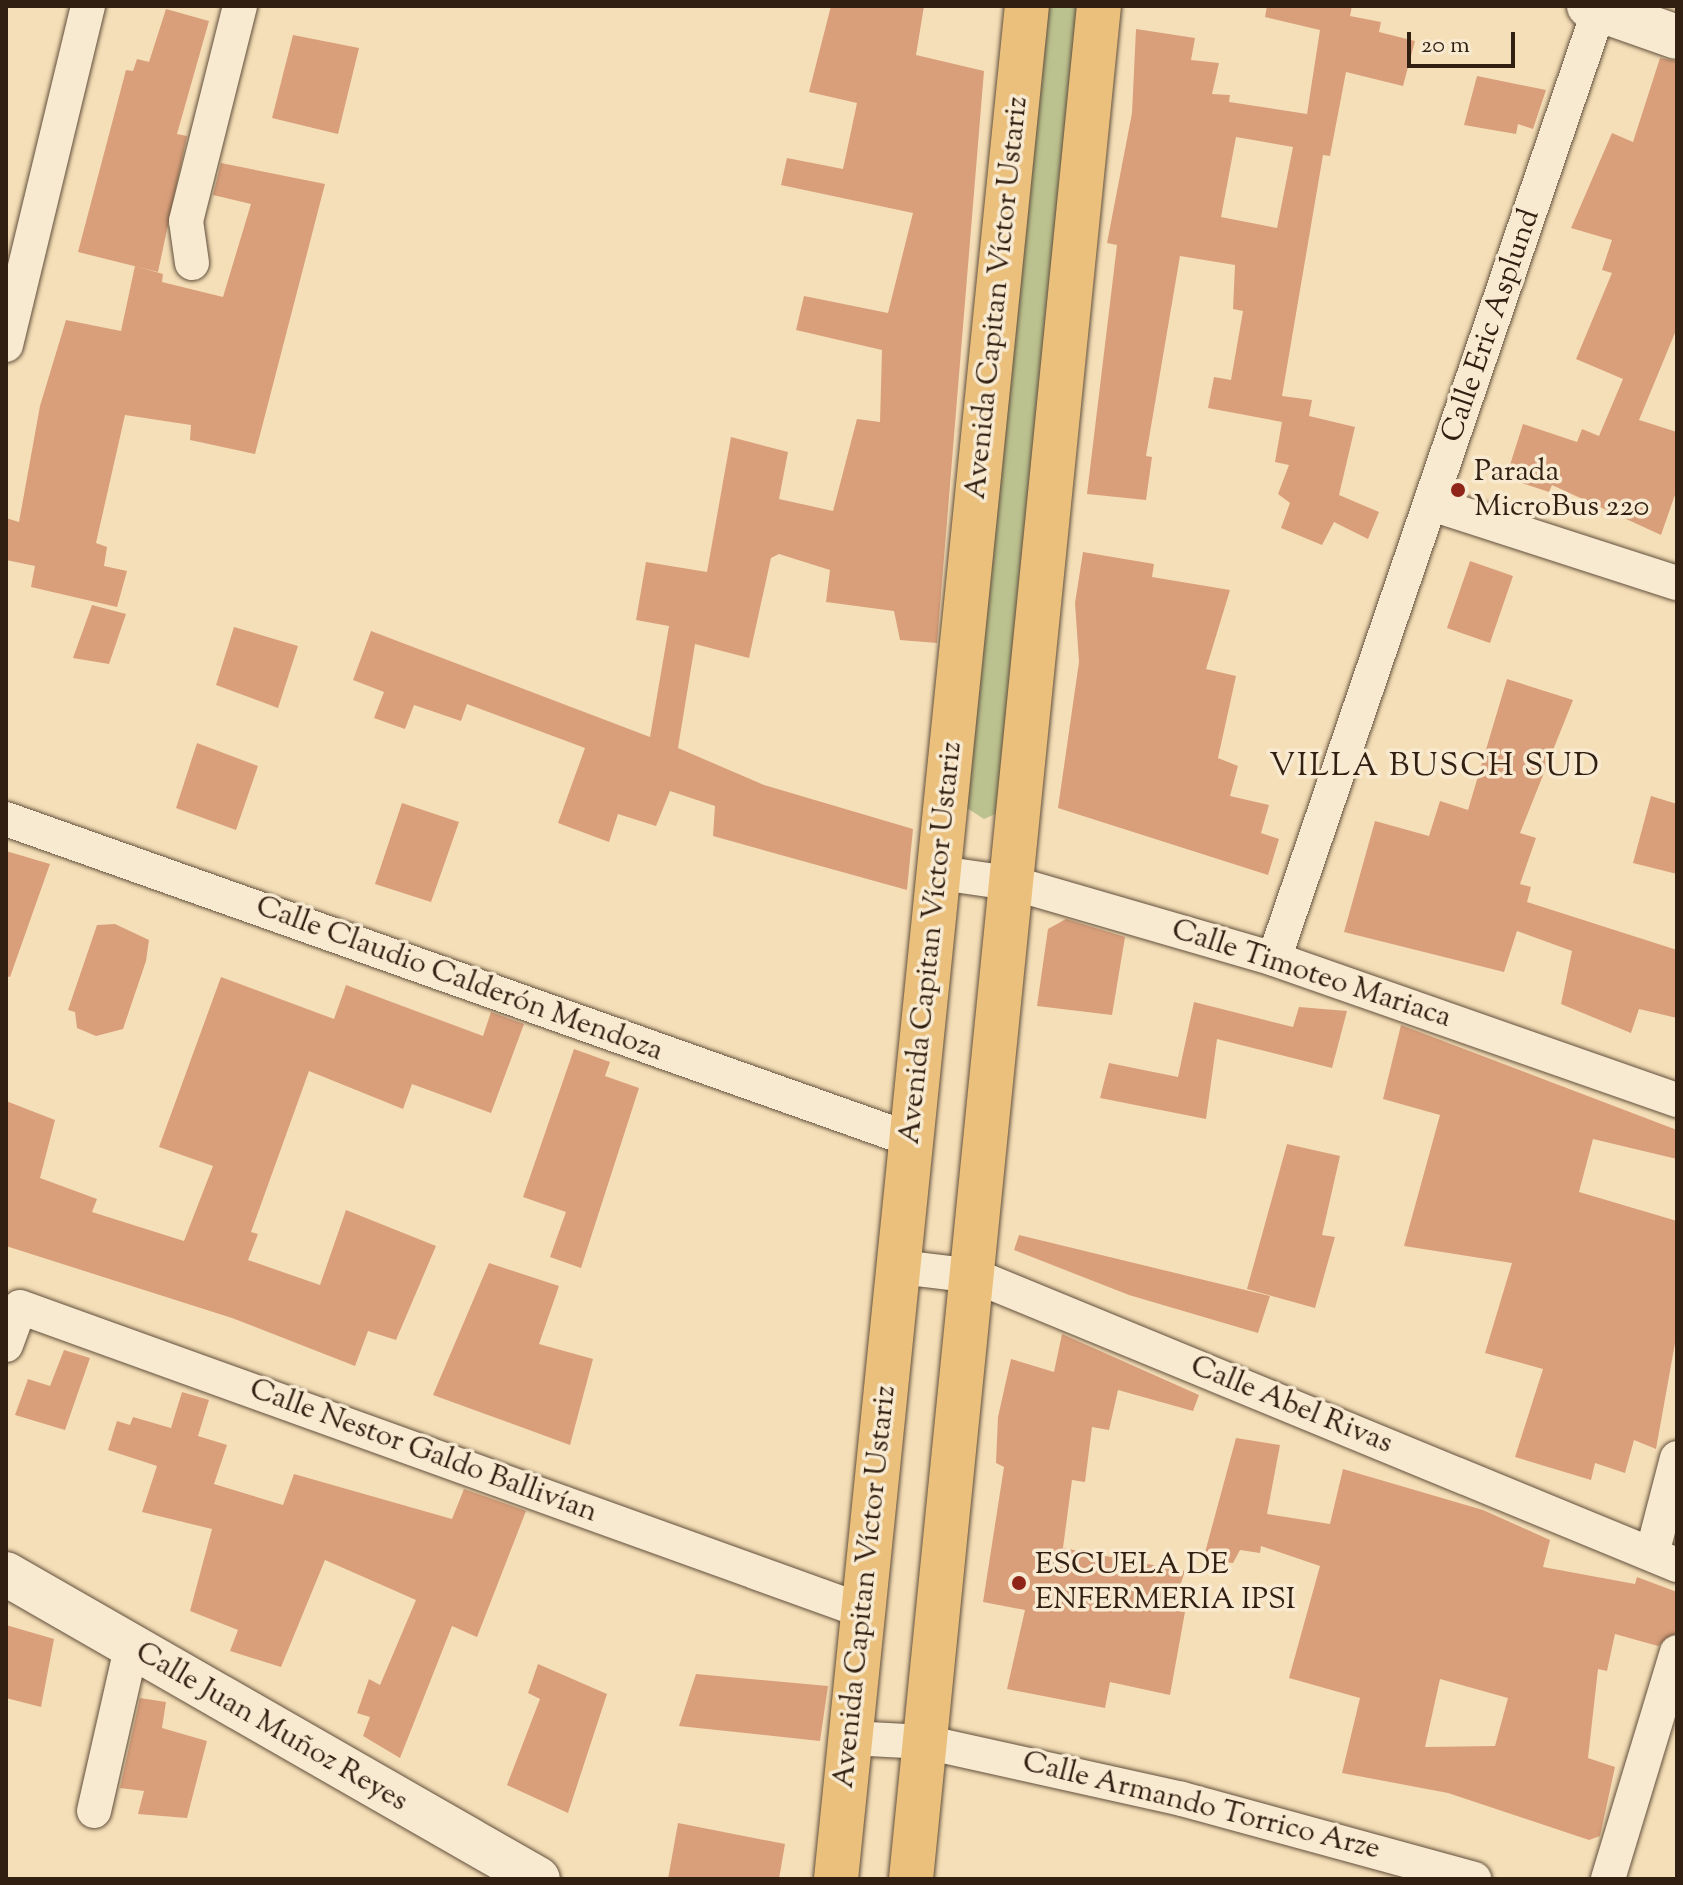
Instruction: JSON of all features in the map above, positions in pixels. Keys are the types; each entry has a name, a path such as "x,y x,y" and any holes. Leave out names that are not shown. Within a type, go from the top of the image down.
{"main road":[{"name":"Avenida Capitan Víctor Ustariz","path":"836,1879 1027,6"},
{"path":"911,1879 1016,884 1099,6"}],"street":[{"path":"6,345 88,6"},
{"path":"192,263 186,221 240,6"},
{"path":"1594,8 1677,37"},
{"name":"Calle Eric Asplund","path":"1274,959 1432,504 1594,8"},
{"path":"1432,504 1677,583"},
{"name":"Calle Claudio Calderón Mendoza","path":"6,819 912,1140"},
{"name":"Calle Timoteo Mariaca","path":"940,873 1016,884 1274,959 1677,1100"},
{"name":"Calle Abel Rivas","path":"899,1267 975,1276 1664,1560"},
{"name":"Calle Nestor Galdo Ballivían","path":"6,1345 20,1307 863,1611"},
{"path":"1664,1560 1677,1458"},
{"name":"Calle Juan Muñoz Reyes","path":"6,1574 538,1879"},
{"path":"94,1811 131,1648"},
{"path":"1608,1879 1677,1652"},
{"name":"Calle Armando Torrico Arze","path":"850,1738 925,1742 1366,1844 1474,1879"}],"green space":[{"path":"1046,6 1077,6 1004,810 984,819 964,806"}],"building":[{"path":"831,6 924,6 916,55 984,71 937,643 900,640 894,611 826,602 830,570 779,554 771,558 749,658 695,644 678,748 764,785 913,829 907,890 713,836 715,806 670,791 656,826 618,814 609,842 558,823 585,748 467,704 461,721 414,705 405,729 374,718 384,692 353,680 371,631 650,737 669,626 636,620 646,562 707,572 731,437 788,452 779,499 833,511 857,419 880,422 882,350 796,330 804,296 888,313 913,213 781,185 787,158 843,169 857,103 809,92"},
{"path":"1267,6 1352,6 1350,16 1381,22 1379,32 1415,41 1403,86 1346,72 1330,156 1323,155 1282,396 1312,400 1309,416 1355,427 1339,495 1379,512 1368,539 1334,522 1322,545 1281,528 1290,503 1278,494 1289,465 1275,462 1282,422 1208,408 1214,377 1231,380 1243,311 1233,309 1235,265 1180,256 1146,456 1152,457 1146,500 1087,494 1117,245 1107,243 1132,113 1136,29 1195,38 1191,60 1219,63 1212,94 1230,95 1229,102 1307,114 1320,30 1265,17","holes":["1236,137 1293,147 1277,228 1221,217"]},
{"path":"166,9 209,21 177,134 187,136 158,272 78,252 126,70 133,71 137,59 149,62"},
{"path":"293,35 359,48 338,134 272,118"},
{"path":"1660,58 1677,61 1677,328 1639,420 1677,432 1677,489 1661,535 1552,485 1549,492 1522,483 1526,474 1509,468 1523,424 1577,442 1582,429 1599,436 1623,379 1576,359 1612,273 1602,270 1612,240 1571,228 1612,133 1633,142"},
{"path":"1477,76 1546,90 1533,129 1518,124 1516,134 1464,125"},
{"path":"221,163 325,184 255,454 190,440 191,425 125,415 96,543 107,547 104,566 127,571 117,607 31,587 35,566 6,560 6,518 19,522 40,406 66,320 121,331 135,266 163,274 162,282 223,297 251,204 213,195"},
{"path":"1083,552 1154,564 1152,577 1230,590 1206,669 1236,676 1218,758 1238,766 1230,796 1269,805 1261,833 1279,839 1268,875 1058,808 1079,662 1075,603"},
{"path":"1470,561 1513,576 1490,643 1447,628"},
{"path":"92,605 126,614 109,664 73,658"},
{"path":"234,627 298,646 278,708 216,685"},
{"path":"1507,679 1573,700 1520,833 1536,838 1520,884 1531,887 1527,902 1677,950 1677,1018 1639,1009 1631,1033 1561,1004 1572,951 1517,931 1504,972 1344,932 1375,821 1429,836 1440,801 1468,810"},
{"path":"197,743 258,766 236,830 176,808"},
{"path":"1651,796 1677,804 1677,874 1633,863"},
{"path":"402,803 459,822 431,902 375,884"},
{"path":"6,851 50,864 10,977 6,976"},
{"path":"1066,919 1125,937 1112,1015 1037,1006 1048,929"},
{"path":"115,924 149,940 146,961 123,1029 96,1036 77,1028 75,1012 68,1010 97,925"},
{"path":"221,977 334,1019 346,985 483,1036 491,1012 524,1024 491,1113 412,1084 403,1109 309,1071 251,1232 258,1234 248,1260 320,1285 346,1210 436,1246 396,1340 368,1331 355,1366 232,1318 6,1246 6,1101 55,1120 40,1178 97,1199 92,1212 184,1241 213,1166 159,1147"},
{"path":"1194,1002 1293,1027 1299,1007 1347,1011 1332,1068 1217,1039 1206,1119 1100,1098 1109,1063 1178,1077"},
{"path":"1401,1025 1677,1130 1677,1159 1593,1139 1579,1192 1677,1221 1677,1332 1656,1449 1634,1440 1625,1473 1595,1463 1591,1480 1515,1457 1543,1369 1485,1353 1512,1263 1404,1246 1440,1115 1383,1099"},
{"path":"574,1049 610,1062 605,1076 639,1088 581,1268 550,1257 566,1212 523,1197"},
{"path":"1287,1144 1340,1156 1322,1235 1335,1237 1315,1308 1247,1289"},
{"path":"1019,1235 1270,1296 1258,1333 1129,1295 1014,1250"},
{"path":"489,1263 559,1286 539,1344 593,1359 570,1445 433,1395"},
{"path":"1062,1334 1199,1395 1193,1411 1118,1390 1109,1430 1092,1427 1085,1482 1072,1480 1063,1548 1185,1571 1172,1610 1185,1612 1170,1695 1110,1682 1105,1708 1007,1689 1025,1610 983,1602 1004,1467 996,1463 998,1417 1011,1359 1054,1372"},
{"path":"64,1350 90,1358 65,1430 15,1415 28,1379 50,1386"},
{"path":"182,1392 209,1400 198,1436 227,1445 214,1484 283,1505 294,1474 452,1519 464,1489 526,1511 477,1637 452,1626 400,1758 363,1736 370,1717 357,1713 369,1679 380,1685 416,1600 325,1560 281,1667 230,1651 238,1630 190,1611 212,1529 142,1512 157,1466 108,1450 117,1421 130,1425 133,1417 171,1428"},
{"path":"1236,1438 1280,1445 1267,1514 1330,1524 1343,1469 1483,1510 1550,1540 1543,1567 1635,1584 1637,1577 1677,1592 1676,1633 1658,1646 1615,1634 1607,1671 1598,1669 1588,1758 1615,1767 1600,1836 1589,1840 1448,1793 1342,1773 1360,1698 1289,1678 1320,1566 1261,1546 1260,1553 1240,1550 1233,1563 1203,1560","holes":["1440,1679 1508,1698 1495,1746 1425,1747"]},
{"path":"6,1625 54,1639 41,1707 6,1698"},
{"path":"538,1664 607,1694 568,1813 507,1785 540,1699 528,1693"},
{"path":"696,1674 828,1686 820,1741 679,1726"},
{"path":"140,1698 166,1702 162,1728 207,1741 187,1818 138,1814 144,1791 120,1788"},
{"path":"678,1823 785,1844 779,1879 668,1879"}],"place":[{"name":"Parada MicroBus 220","path":"1458,490"},
{"name":"ESCUELA DE ENFERMERIA IPSI","path":"1019,1583"}],"district":[{"name":"VILLA BUSCH SUD","path":"1435,767"}]}
